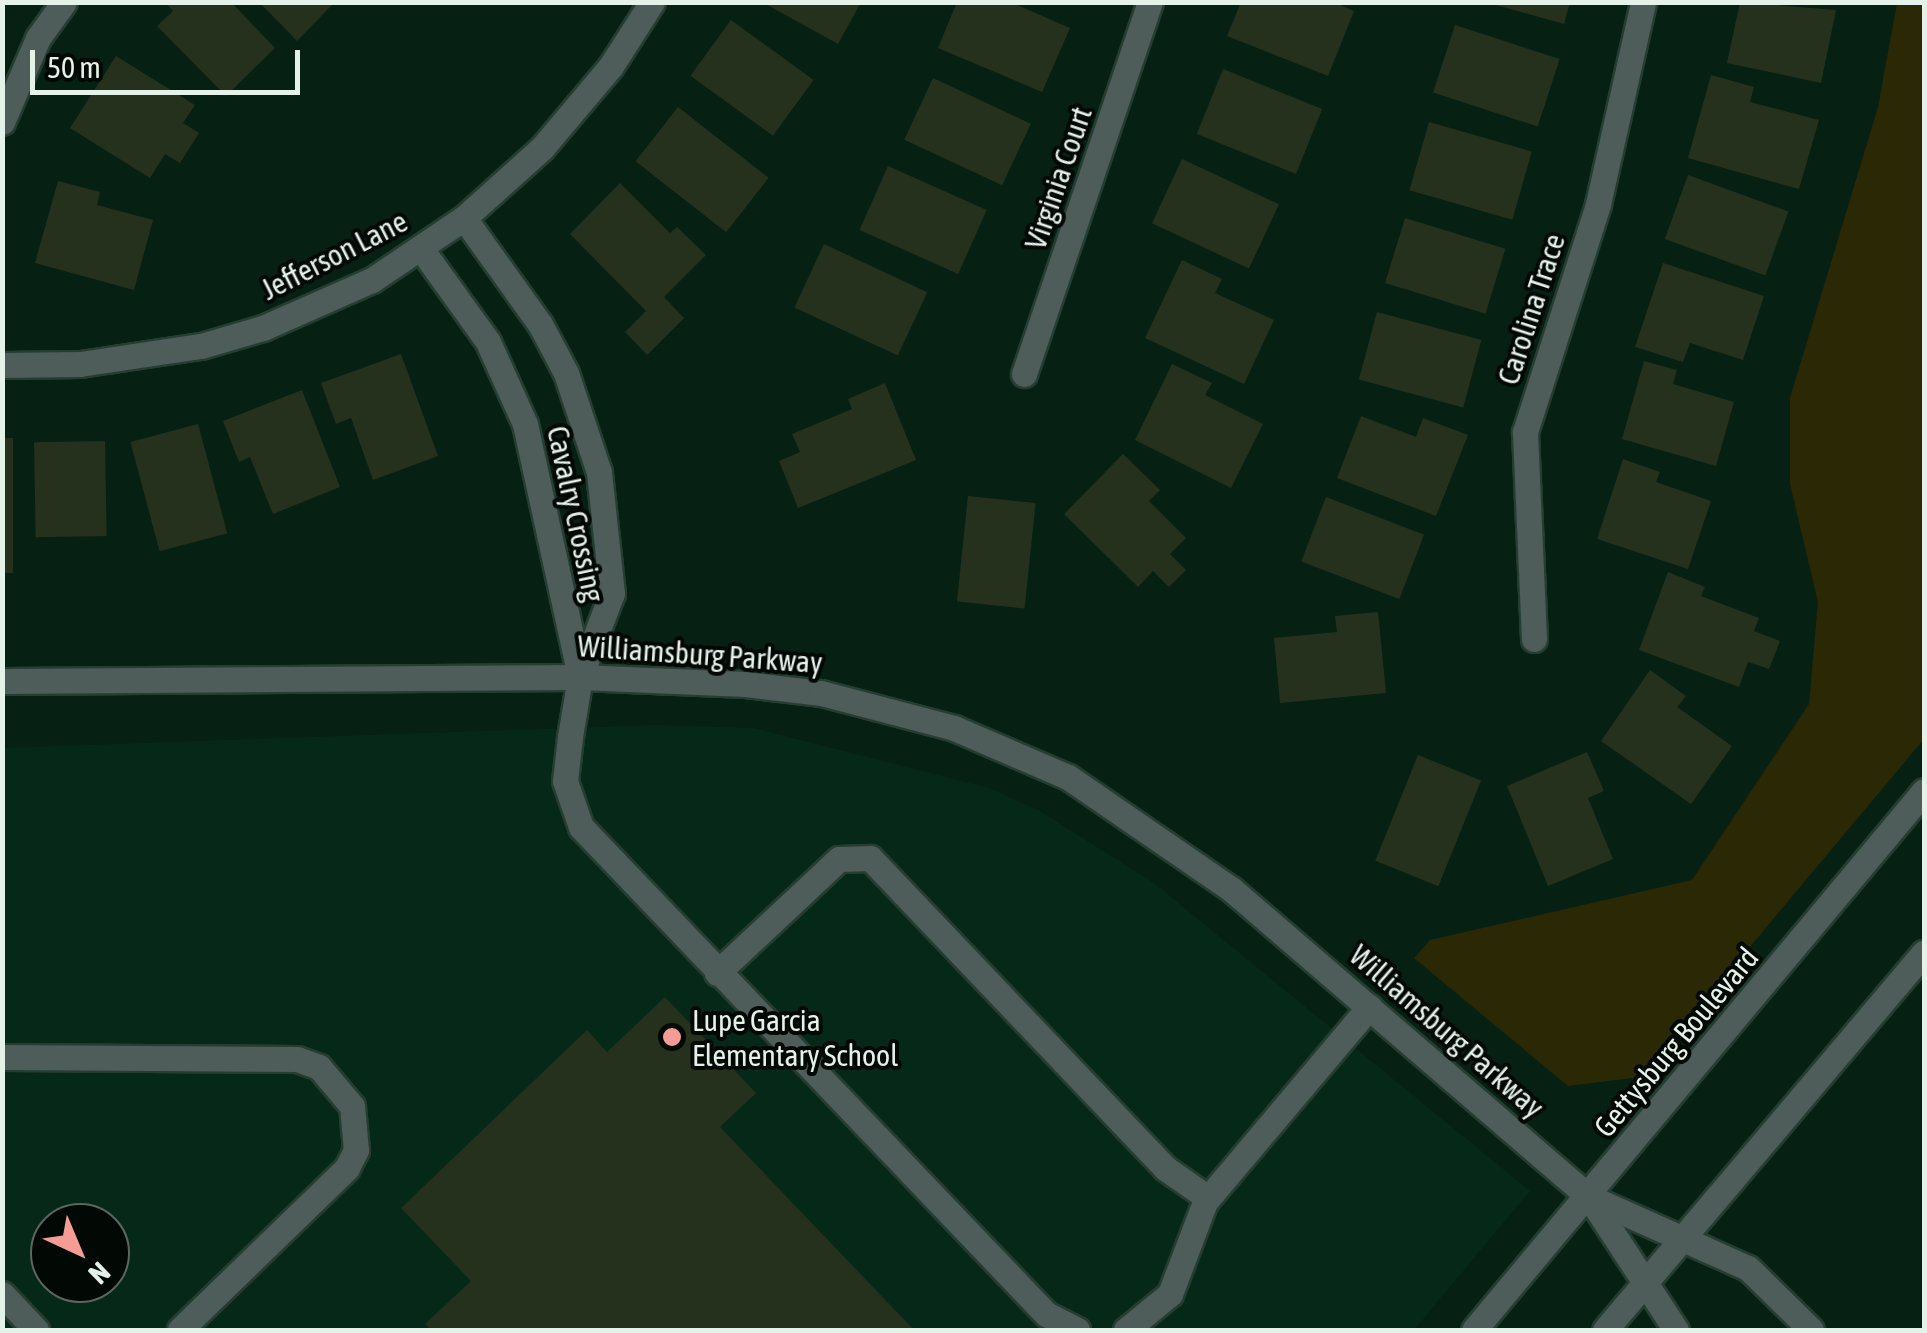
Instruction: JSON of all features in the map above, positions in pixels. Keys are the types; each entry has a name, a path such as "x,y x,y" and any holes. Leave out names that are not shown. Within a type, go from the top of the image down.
{"street":[{"path":"2,122 38,38 64,2"},
{"name":"Jefferson Lane","path":"2,364 80,364 201,346 321,304 422,250 464,218 576,112 652,2"},
{"name":"Virginia Court","path":"1024,374 1150,2"},
{"name":"Carolina Trace","path":"1534,640 1526,432 1598,204 1644,2"},
{"name":"Cavalry Crossing","path":"464,218 540,324 566,373 599,472 612,594 580,677"},
{"name":"Cavalry Crossing","path":"422,250 488,342 525,424 580,677"},
{"path":"580,677 565,781 581,826 1046,1314 1077,1330"},
{"name":"Williamsburg Parkway","path":"2,681 580,677 821,693 954,728 1068,777 1197,860 1590,1197 1748,1268 1811,1330"},
{"name":"Gettysburg Boulevard","path":"1474,1330 1590,1197 1924,791"},
{"path":"717,973 839,859 870,858 1166,1168 1208,1198"},
{"path":"1605,1330 1924,953"},
{"path":"1126,1330 1170,1294 1208,1198 1369,1007"},
{"path":"2,1057 285,1058 319,1067 352,1106 356,1150 347,1168 180,1330"},
{"name":"Williamsburg Parkway","path":"1590,1197 1676,1330"},
{"path":"2,1294 36,1330"}],"shaded area":[{"path":"1897,3 1924,3 1924,739 1641,1077 1568,1086 1414,958 1430,940 1692,880 1809,704 1818,602 1790,484 1790,398 1878,107"},
{"name":"Lupe Garcia Elementary School","path":"655,725 753,728 989,788 1040,811 1154,883 1530,1191 1414,1330 3,1330 2,748"}],"building":[{"path":"165,2 231,2 275,48 226,96 157,26 173,11"},
{"path":"259,2 335,2 297,41"},
{"path":"762,2 861,2 838,44"},
{"path":"957,2 1010,2 1070,28 1042,92 938,48"},
{"path":"1241,2 1333,2 1354,11 1328,76 1227,36"},
{"path":"1485,2 1570,2 1564,24"},
{"path":"1740,2 1836,10 1821,83 1727,63"},
{"path":"731,20 814,80 773,136 690,76"},
{"path":"1455,25 1560,59 1538,127 1433,93"},
{"path":"116,56 195,105 183,123 199,133 180,163 165,154 150,178 70,128"},
{"path":"1223,69 1322,109 1296,174 1197,134"},
{"path":"1711,75 1754,87 1750,102 1819,120 1799,189 1688,158"},
{"path":"933,78 1031,124 1002,185 904,140"},
{"path":"678,107 769,178 726,232 636,161"},
{"path":"1429,122 1532,151 1512,220 1409,190"},
{"path":"1182,159 1279,204 1249,269 1152,223"},
{"path":"888,166 987,210 958,274 860,230"},
{"path":"1688,175 1789,212 1765,275 1665,239"},
{"path":"58,181 100,192 97,205 153,220 134,290 35,263"},
{"path":"620,183 670,233 677,227 706,255 664,297 684,318 647,355 625,332 646,311 570,234"},
{"path":"1405,218 1505,249 1486,314 1385,283"},
{"path":"824,244 927,292 898,356 794,307"},
{"path":"1182,260 1222,279 1215,293 1274,320 1244,384 1145,338"},
{"path":"1663,263 1764,296 1743,360 1690,343 1683,362 1635,347"},
{"path":"1377,312 1481,340 1463,408 1359,380"},
{"path":"401,354 438,456 373,480 351,418 336,424 321,383"},
{"path":"1644,361 1677,370 1673,384 1734,402 1716,466 1622,439"},
{"path":"1172,364 1212,383 1205,395 1263,424 1231,488 1135,440"},
{"path":"885,383 916,460 798,508 779,461 800,452 792,434 852,409 848,399"},
{"path":"302,390 340,487 273,514 250,457 239,462 223,421"},
{"path":"1361,416 1416,437 1423,418 1468,435 1436,516 1337,478"},
{"path":"198,424 227,533 160,551 130,442"},
{"path":"2,438 13,438 13,573 2,573"},
{"path":"105,441 107,536 36,537 34,442"},
{"path":"1123,454 1160,490 1149,501 1186,538 1170,554 1186,570 1169,587 1153,571 1138,587 1064,514"},
{"path":"1623,459 1660,472 1656,482 1711,501 1688,569 1597,539"},
{"path":"968,496 1036,503 1025,609 957,601"},
{"path":"1326,497 1424,535 1399,599 1301,561"},
{"path":"1668,572 1705,587 1701,596 1759,618 1754,631 1780,641 1769,669 1748,662 1739,687 1639,650"},
{"path":"1378,612 1386,693 1280,703 1274,638 1337,632 1335,616"},
{"path":"1650,670 1686,696 1677,707 1732,746 1691,804 1601,741"},
{"path":"1587,752 1604,791 1588,798 1613,859 1548,886 1507,786"},
{"path":"1418,755 1481,780 1438,886 1375,861"},
{"path":"665,997 756,1093 720,1127 914,1330 431,1330 425,1324 471,1281 401,1208 587,1030 607,1052"}],"place":[{"name":"Lupe Garcia Elementary School","path":"672,1037"}]}
